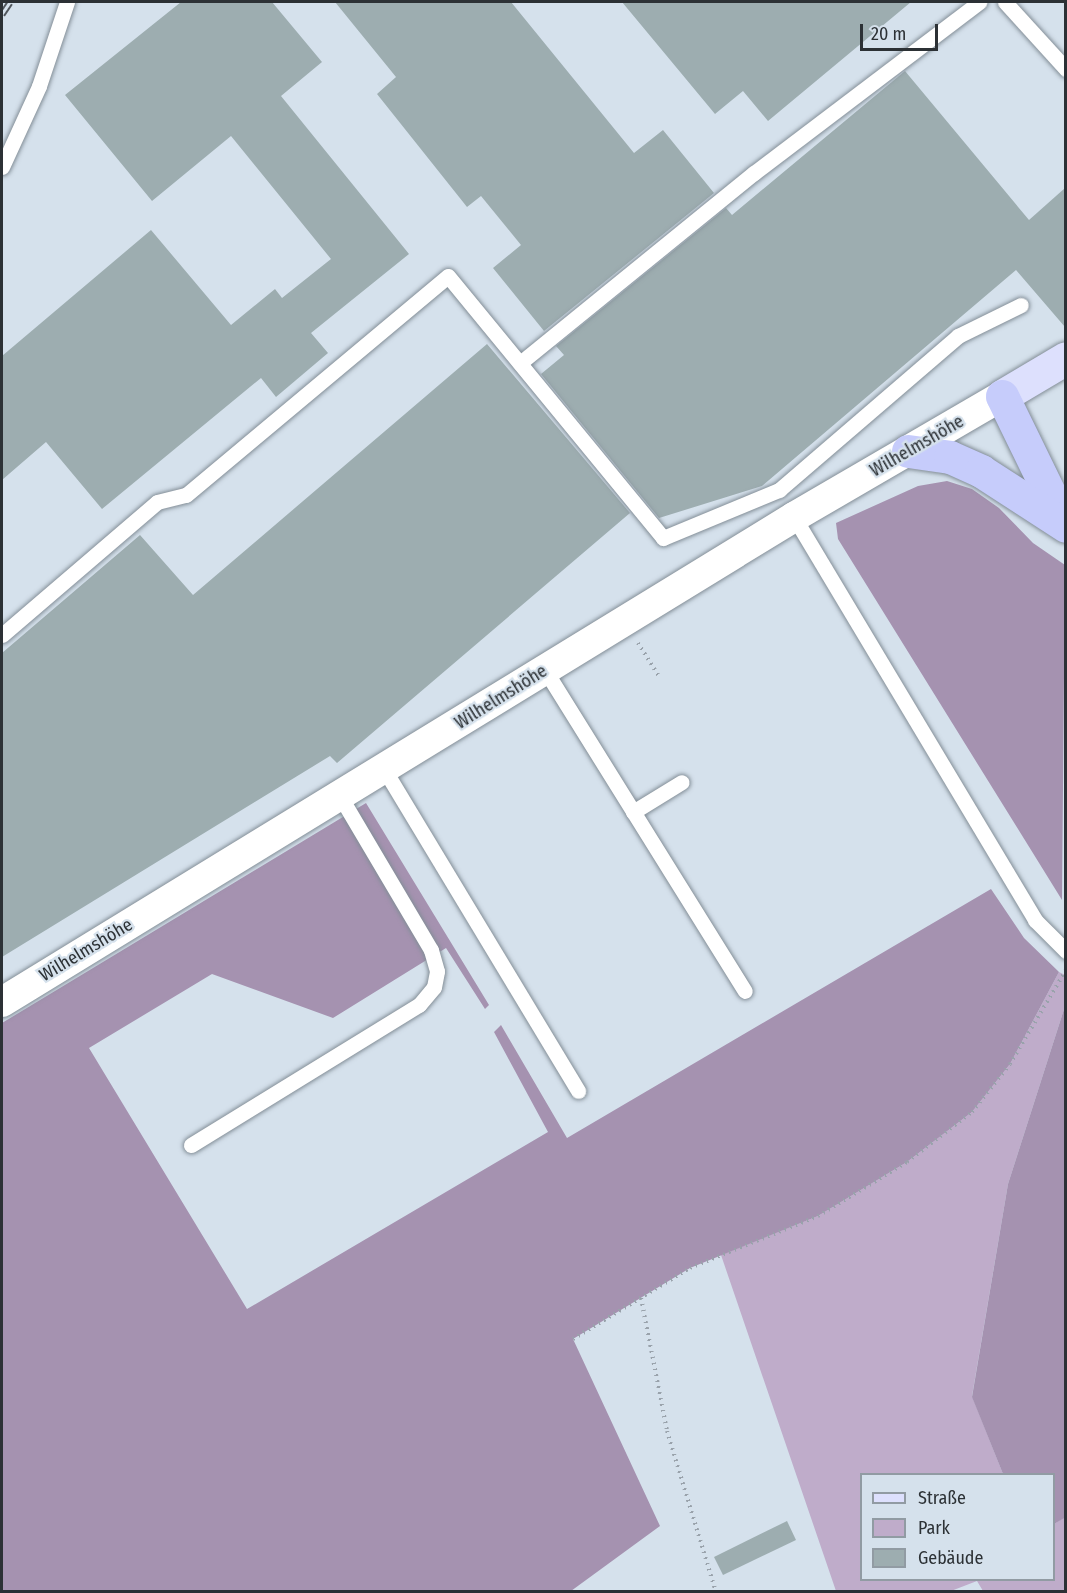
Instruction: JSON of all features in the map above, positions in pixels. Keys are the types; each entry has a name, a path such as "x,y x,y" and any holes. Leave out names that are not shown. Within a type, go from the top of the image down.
{"highway":[{"path":"1002,396 1065,525"},
{"path":"908,451 950,457 981,471 1065,525"}],"main road":[{"path":"1002,396 1065,358"}],"street":[{"name":"Wilhelmshöhe","path":"2,1002 794,517 1002,396"}],"lane":[{"path":"2,167 39,87 67,2"},
{"path":"520,363 754,173 979,2"},
{"path":"1005,2 1060,59"},
{"path":"2,635 157,502 186,495 448,276 663,538 779,490 958,336 1021,305"},
{"path":"794,517 1035,920 1065,951"},
{"path":"545,670 745,991"},
{"path":"384,770 578,1091"},
{"path":"633,812 682,782"},
{"path":"191,1144 419,1005 434,987 437,971 431,950 340,796"}],"path":[{"path":"638,642 660,678"},
{"path":"573,1339 690,1268 818,1216 907,1162 972,1112 1010,1064 1065,970"},
{"path":"641,1298 667,1431 715,1588"}],"green space":[{"path":"1059,972 1065,975 1065,1006 1008,1184 972,1396 1003,1473 860,1473 860,1581 977,1581 951,1591 836,1591 721,1255 818,1216 907,1162 972,1112 1010,1064"},
{"path":"1065,1517 1065,1591 983,1591 977,1581 1055,1581 1055,1523"}],"shaded area":[{"path":"947,481 972,489 999,508 1033,543 1065,565 1062,900 838,539 836,523 918,486"},
{"path":"366,803 489,1005 485,1009 446,948 333,1018 212,974 89,1048 247,1309 548,1132 494,1032 501,1025 567,1138 991,889 1024,938 1059,972 1010,1064 972,1112 907,1162 818,1216 690,1268 573,1339 660,1526 571,1591 2,1592 2,1023"},
{"path":"1065,1006 1066,1517 1055,1523 1055,1473 1003,1473 972,1397 1008,1184"}],"building":[{"path":"181,2 272,2 322,62 281,96 409,254 311,333 328,353 276,397 261,378 102,509 46,442 2,480 2,356 151,230 231,325 275,289 282,298 331,259 231,136 152,201 65,95"},
{"path":"335,2 511,2 634,153 663,130 714,193 544,331 493,268 521,245 481,196 467,207 377,94 396,77"},
{"path":"622,2 911,2 768,121 743,91 715,114"},
{"path":"905,71 1029,220 1065,188 1065,327 1016,270 762,486 659,518 541,374 564,355 556,346 726,208 732,215"},
{"path":"487,344 630,513 337,763 330,756 2,957 2,653 140,535 193,595"},
{"path":"787,1521 796,1540 723,1575 714,1557"}],"railway":[{"path":"2,14 10,2"}]}
